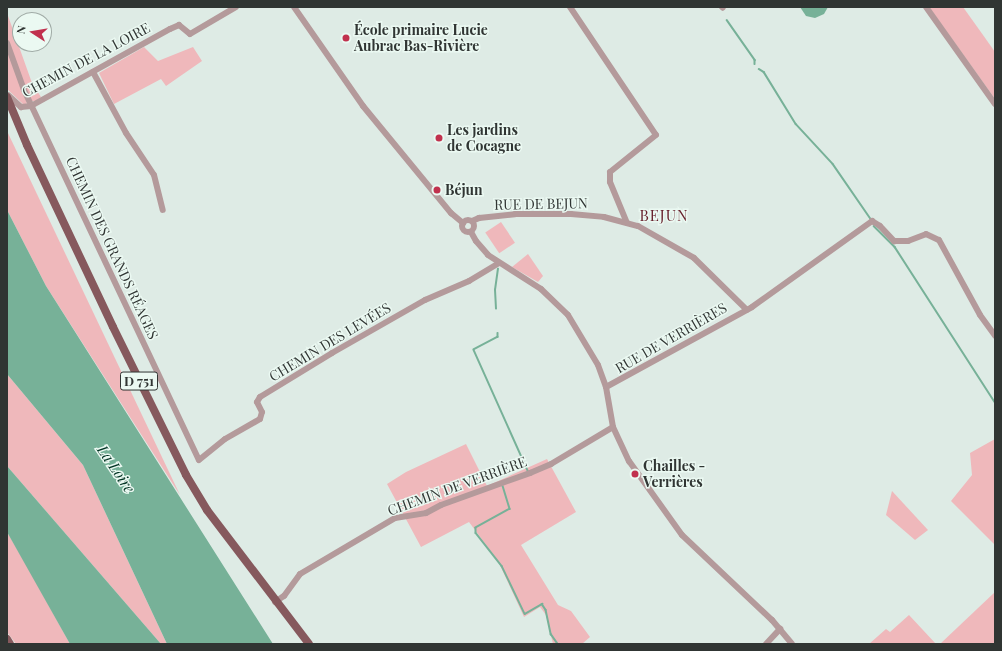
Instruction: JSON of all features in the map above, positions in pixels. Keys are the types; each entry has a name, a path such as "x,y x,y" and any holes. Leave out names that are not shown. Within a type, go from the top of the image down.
{"main road":[{"name":"D 751","path":"7,96 27,145 113,327 186,475 207,510 275,602 309,644"},
{"path":"7,639 10,644"}],"street":[{"name":"CHEMIN DE LA LOIRE","path":"7,96 21,107 32,106 179,25 190,34 236,7"},
{"path":"294,7 362,106 451,213 462,223 464,232 471,232"},
{"path":"570,7 654,128 656,135 654,139 610,172 610,182 627,223"},
{"path":"926,7 995,104"},
{"name":"CHEMIN DES GRANDS RÉAGES","path":"7,43 32,106 199,460"},
{"path":"93,72 126,133 154,175 163,210"},
{"name":"RUE DE BEJUN","path":"472,221 488,216 546,213 591,215 627,223 644,229 694,258 747,310"},
{"path":"462,223 466,220 472,221 474,227 471,232"},
{"name":"RUE DE VERRIÈRES","path":"606,387 747,310 872,221 880,226 894,241 908,241 926,234 939,240 980,315 995,336"},
{"path":"471,232 480,246 499,263 554,298 582,335 598,365 606,387 613,427 623,450 648,488 682,535 780,629 792,644"},
{"name":"CHEMIN DES LEVÉES","path":"199,460 225,439 260,419 262,412 257,405 258,399 332,353 424,300 469,281 499,263"},
{"name":"CHEMIN DE VERRIÈRE","path":"275,602 284,596 290,585 300,574 395,518 426,513 441,504 530,473 551,464 613,427"},
{"path":"766,644 780,629"}],"shaded area":[{"path":"929,7 963,7 995,52 995,99"},
{"path":"7,13 12,27 12,52 7,38"},
{"path":"7,47 27,103 25,106 7,89"},
{"path":"144,47 158,61 193,47 202,61 166,86 161,79 114,104 99,73"},
{"path":"12,52 21,52 32,83 41,97 36,101 32,101 25,87"},
{"path":"7,131 180,495 46,286 7,210"},
{"path":"501,222 515,243 499,253 485,233"},
{"path":"528,254 543,276 538,282 512,267"},
{"path":"7,374 83,465 167,644 161,644 7,466"},
{"path":"995,439 995,545 951,501 972,475 970,453"},
{"path":"466,444 487,486 547,459 576,512 521,545 558,605 571,611 590,637 582,644 553,644 546,615 540,607 524,617 498,561 469,522 421,547 387,484 406,472"},
{"path":"892,491 928,530 915,540 886,515"},
{"path":"7,532 70,644 16,644 7,632"},
{"path":"995,592 995,644 940,644"},
{"path":"909,615 936,644 869,644 886,629 890,632"}],"water":[{"path":"800,7 828,7 824,14 815,18 806,16"},
{"name":"La Loire","path":"7,210 46,286 273,644 167,644 83,465 7,374"},
{"path":"7,466 161,644 70,644 7,532"}],"waterway":[{"path":"727,20 755,60 755,64"},
{"path":"759,69 764,72 796,124 833,164 871,219"},
{"path":"874,226 895,247 995,402"},
{"path":"496,309 495,290 498,269"},
{"path":"498,333 498,337 474,350 528,471"},
{"path":"503,486 510,509 476,528 476,533 502,566 525,614 542,604 546,610 551,634 558,644"}],"place":[{"name":"École primaire Lucie Aubrac Bas-Rivière","path":"346,38"},
{"name":"Les jardins de Cocagne","path":"439,138"},
{"name":"Béjun","path":"437,190"},
{"name":"Chailles - Verrières","path":"635,474"}],"district":[{"name":"BEJUN","path":"664,216"}]}
